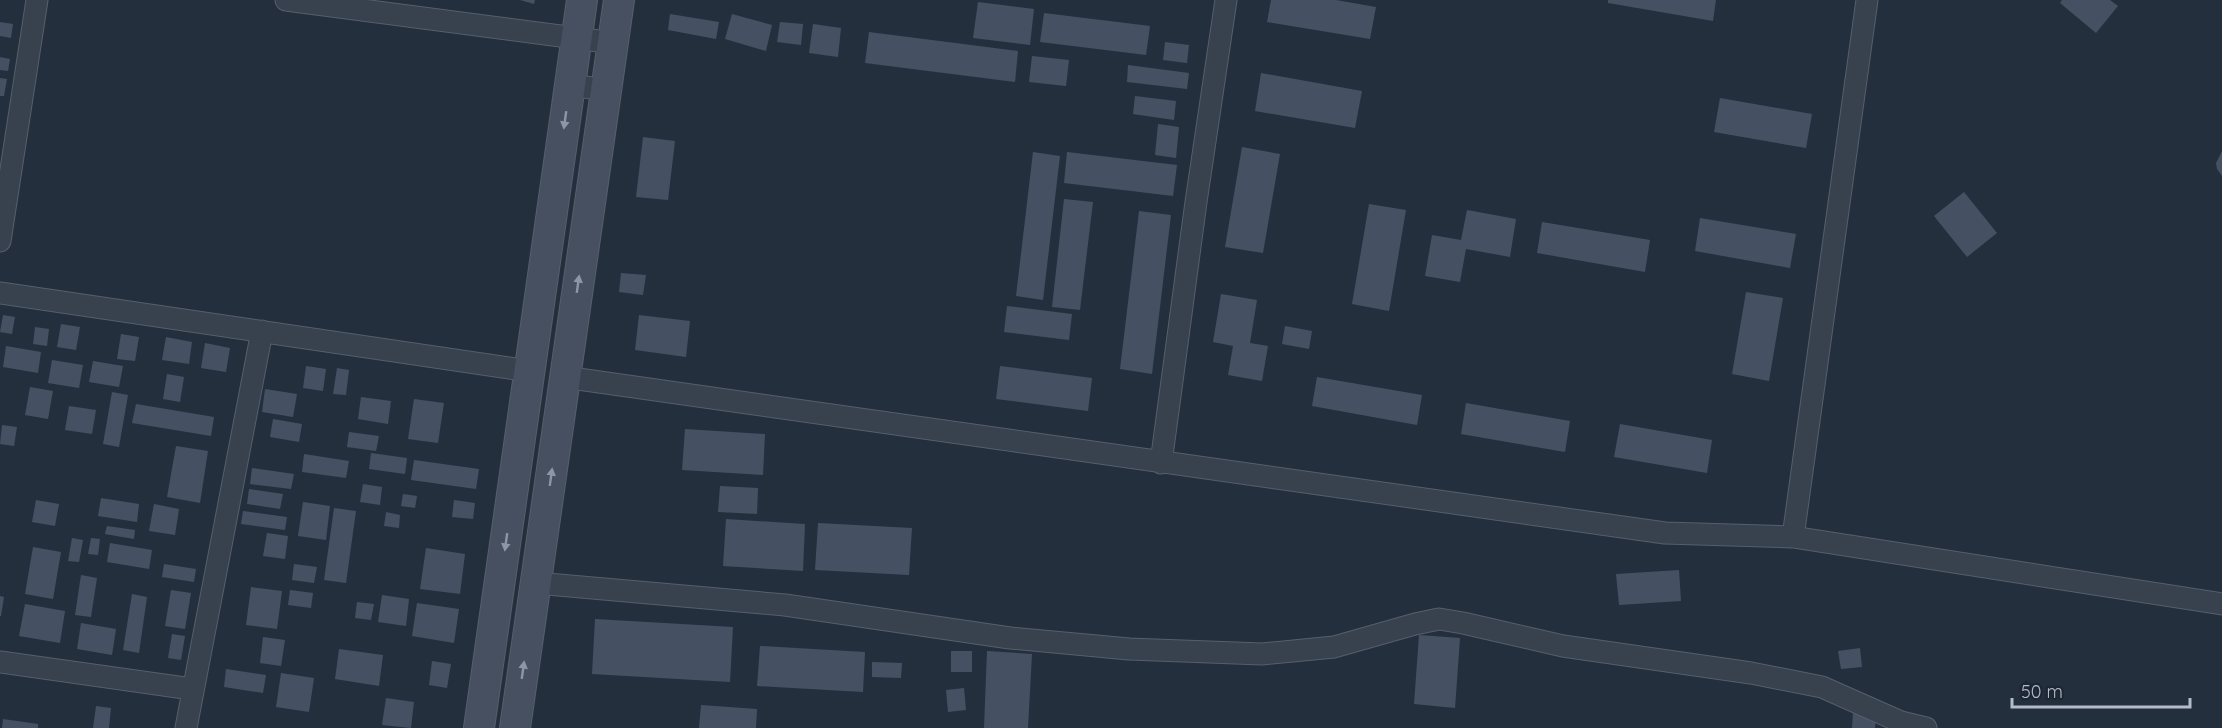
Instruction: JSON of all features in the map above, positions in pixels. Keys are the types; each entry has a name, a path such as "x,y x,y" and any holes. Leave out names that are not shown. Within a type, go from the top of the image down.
{"main road":[{"path":"479,728 582,0"},
{"path":"515,728 619,0"}],"street":[{"path":"0,241 37,0"},
{"path":"286,0 614,43"},
{"path":"1161,463 1226,0"},
{"path":"1792,537 1867,0"},
{"path":"570,85 607,90"},
{"path":"0,293 530,371"},
{"path":"186,728 262,331"},
{"path":"564,377 1665,533 1792,537 2222,604"},
{"path":"536,583 785,605 1010,638 1140,650 1262,654 1334,647 1439,619 1563,646 1751,673 1822,687 1901,722 1926,728"},
{"path":"0,662 192,689"}],"building":[{"path":"520,0 535,0 534,4"},
{"path":"1271,0 1336,0 1376,7 1370,39 1267,22"},
{"path":"1608,0 1716,0 1713,21 1608,3"},
{"path":"2062,0 2110,0 2118,6 2096,33 2060,3"},
{"path":"978,2 1034,9 1030,45 973,38"},
{"path":"1044,13 1150,26 1146,55 1040,42"},
{"path":"670,14 719,22 716,39 668,30"},
{"path":"732,14 772,25 766,51 725,39"},
{"path":"0,22 13,24 11,38 0,36"},
{"path":"780,22 803,24 801,45 777,42"},
{"path":"813,24 841,28 838,57 809,53"},
{"path":"869,32 1018,51 1015,82 865,63"},
{"path":"1165,42 1189,45 1187,63 1163,60"},
{"path":"1032,56 1069,60 1066,86 1029,82"},
{"path":"0,57 10,59 8,71 0,70"},
{"path":"1128,65 1189,73 1187,89 1127,82"},
{"path":"1261,73 1362,91 1355,128 1255,111"},
{"path":"0,78 7,79 4,96 0,96"},
{"path":"1135,96 1176,101 1174,120 1133,114"},
{"path":"1720,98 1812,114 1806,148 1714,132"},
{"path":"1158,124 1179,127 1176,158 1155,155"},
{"path":"643,137 675,141 668,200 636,197"},
{"path":"1242,147 1280,154 1263,253 1225,247"},
{"path":"2222,151 2222,176 2216,163"},
{"path":"1033,152 1060,156 1043,300 1016,296"},
{"path":"1067,152 1177,165 1173,196 1064,183"},
{"path":"1964,192 1997,233 1967,257 1934,216"},
{"path":"1064,199 1093,202 1080,310 1052,307"},
{"path":"1369,204 1406,210 1389,311 1352,304"},
{"path":"1467,210 1516,219 1510,257 1466,249 1460,282 1425,276 1432,235 1461,240"},
{"path":"1139,211 1171,215 1152,374 1120,369"},
{"path":"1700,218 1796,234 1790,268 1695,251"},
{"path":"1542,222 1650,240 1645,272 1537,253"},
{"path":"621,273 646,275 643,295 619,292"},
{"path":"1746,292 1783,298 1769,381 1732,374"},
{"path":"1221,294 1257,300 1250,343 1268,346 1262,381 1228,375 1233,346 1213,342"},
{"path":"1007,306 1072,314 1069,340 1004,332"},
{"path":"3,315 15,317 12,334 0,332"},
{"path":"639,315 690,321 686,357 635,350"},
{"path":"61,324 80,327 76,350 57,347"},
{"path":"1285,326 1312,331 1309,349 1282,344"},
{"path":"35,327 49,329 47,346 33,344"},
{"path":"121,334 139,337 135,361 117,359"},
{"path":"166,337 192,342 189,364 162,360"},
{"path":"205,343 230,348 226,372 201,368"},
{"path":"6,346 41,352 38,373 3,367"},
{"path":"52,360 83,365 79,388 48,383"},
{"path":"93,361 123,366 119,387 89,382"},
{"path":"306,366 326,369 323,391 303,388"},
{"path":"1000,366 1092,378 1088,411 996,399"},
{"path":"337,368 349,370 346,395 333,394"},
{"path":"167,374 184,377 180,402 163,399"},
{"path":"1317,377 1422,395 1417,425 1312,406"},
{"path":"30,387 53,391 48,419 25,415"},
{"path":"265,389 297,394 293,417 262,412"},
{"path":"112,392 128,395 119,447 103,444"},
{"path":"361,397 391,401 388,424 358,419"},
{"path":"414,399 444,403 438,443 408,439"},
{"path":"1466,403 1570,421 1565,452 1461,434"},
{"path":"136,404 214,417 211,436 132,423"},
{"path":"69,406 96,410 92,434 65,430"},
{"path":"273,419 302,424 299,442 270,437"},
{"path":"1620,424 1712,440 1707,473 1614,457"},
{"path":"2,425 17,427 14,446 0,444"},
{"path":"685,429 765,434 763,475 682,470"},
{"path":"349,432 379,436 376,451 347,447"},
{"path":"176,446 208,451 200,503 167,497"},
{"path":"371,453 407,458 405,474 369,469"},
{"path":"304,454 349,461 346,478 302,472"},
{"path":"414,460 479,469 476,489 411,480"},
{"path":"252,468 294,474 291,489 250,484"},
{"path":"363,484 382,487 380,505 360,502"},
{"path":"720,486 758,488 757,514 718,512"},
{"path":"249,489 283,494 280,509 247,504"},
{"path":"403,494 417,496 415,508 401,506"},
{"path":"101,498 139,504 137,522 98,516"},
{"path":"36,500 59,504 55,526 32,522"},
{"path":"454,500 475,503 473,519 452,517"},
{"path":"303,502 330,506 326,540 298,536"},
{"path":"154,504 179,509 175,535 149,531"},
{"path":"334,508 356,511 346,583 324,580"},
{"path":"243,511 287,517 285,530 241,524"},
{"path":"386,512 400,515 399,528 384,526"},
{"path":"726,519 805,524 803,571 723,566"},
{"path":"818,523 912,528 909,575 815,570"},
{"path":"107,526 135,530 134,539 105,534"},
{"path":"267,533 288,536 285,559 263,556"},
{"path":"72,538 83,540 79,562 68,561"},
{"path":"91,538 100,539 98,555 88,554"},
{"path":"110,543 152,550 149,569 107,562"},
{"path":"33,547 61,552 53,599 25,594"},
{"path":"426,548 465,554 460,594 420,589"},
{"path":"164,564 196,569 194,582 162,577"},
{"path":"294,564 317,567 314,583 292,580"},
{"path":"1679,570 1681,601 1619,605 1616,574"},
{"path":"81,575 97,578 91,617 75,615"},
{"path":"251,587 282,591 277,629 246,625"},
{"path":"171,590 191,593 185,629 165,626"},
{"path":"290,590 313,593 311,608 288,605"},
{"path":"132,594 147,597 139,653 123,650"},
{"path":"382,595 409,599 406,626 378,622"},
{"path":"0,596 4,597 1,616 0,616"},
{"path":"357,602 374,604 371,620 355,618"},
{"path":"417,603 459,609 454,643 412,636"},
{"path":"25,604 65,611 60,643 19,636"},
{"path":"595,619 733,627 730,682 592,674"},
{"path":"81,623 116,629 112,655 77,649"},
{"path":"172,634 185,636 181,660 168,658"},
{"path":"1419,635 1460,638 1455,708 1414,704"},
{"path":"263,637 285,640 281,666 260,663"},
{"path":"760,646 865,652 863,692 757,686"},
{"path":"1860,648 1862,667 1841,669 1838,651"},
{"path":"339,649 383,655 379,686 335,679"},
{"path":"951,651 972,651 972,672 951,672"},
{"path":"987,651 1032,654 1028,728 984,728"},
{"path":"432,661 451,664 447,688 429,685"},
{"path":"872,662 902,663 901,678 872,677"},
{"path":"226,669 266,675 263,693 224,687"},
{"path":"281,673 314,678 309,712 276,707"},
{"path":"964,688 966,710 948,712 946,690"},
{"path":"386,698 414,702 411,728 382,725"},
{"path":"701,705 757,709 756,728 699,728"},
{"path":"96,706 111,708 109,728 93,728"},
{"path":"1853,712 1876,714 1875,728 1852,728"},
{"path":"3,719 38,724 38,728 2,728"}]}
